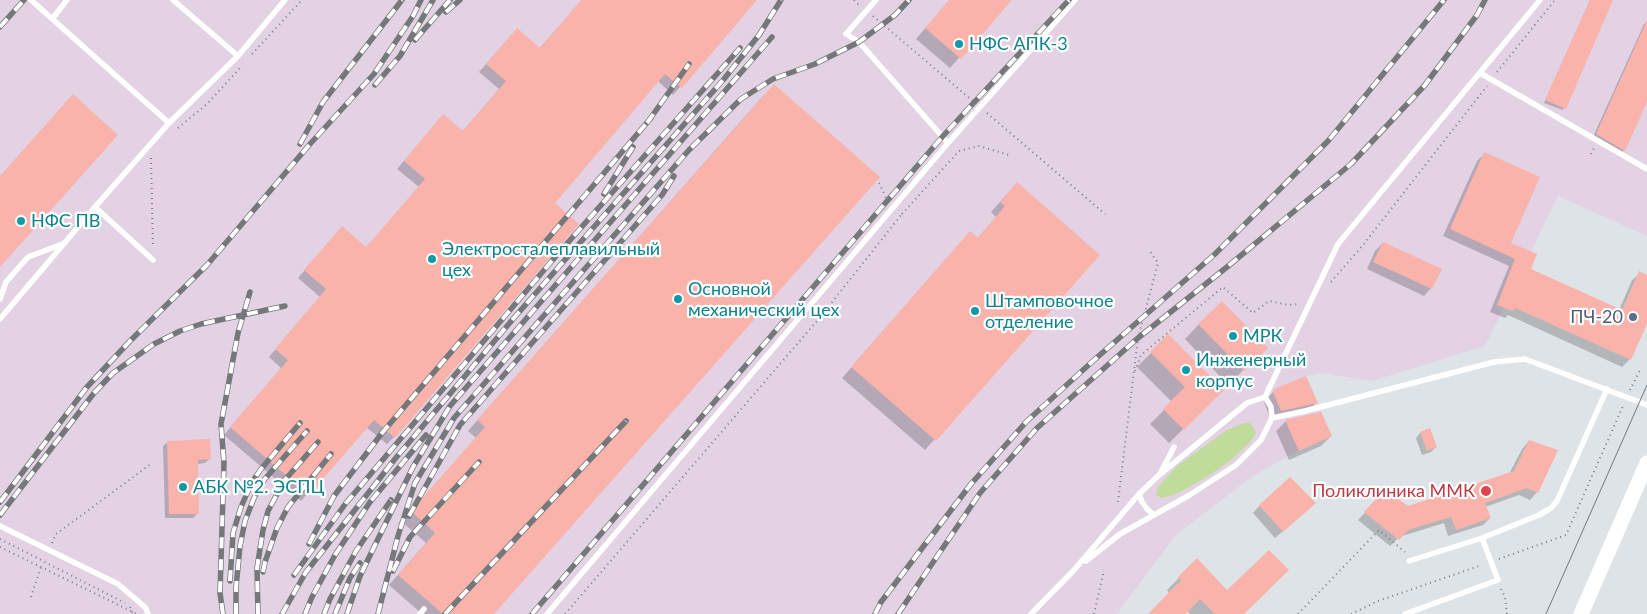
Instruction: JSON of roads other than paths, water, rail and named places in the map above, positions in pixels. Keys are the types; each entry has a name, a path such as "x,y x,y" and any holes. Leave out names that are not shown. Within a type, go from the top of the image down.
{"main road":[{"path":"1581,614 1647,463"}],"lane":[{"path":"31,0 169,123"},
{"path":"52,19 68,0"},
{"path":"173,0 238,56"},
{"path":"0,319 95,206 169,123 238,56 286,0"},
{"path":"876,0 846,34 859,42 948,143"},
{"path":"547,614 948,143 1075,0"},
{"path":"1031,614 1074,570 1139,494 1158,476 1247,403 1265,397 1338,244 1540,0"},
{"path":"1480,73 1647,169"},
{"path":"95,206 153,260"},
{"path":"0,299 6,282 28,257 66,242"},
{"path":"1272,418 1494,362 1525,359 1647,405"},
{"path":"1409,561 1482,538 1539,515 1551,508 1557,500 1607,389"},
{"path":"1074,570 1120,534 1188,496 1236,465 1261,440 1272,418 1271,407 1265,397"},
{"path":"1158,476 1174,447"},
{"path":"1139,494 1147,509 1154,515"},
{"path":"0,526 118,584 146,608 148,614"},
{"path":"1405,614 1498,580 1482,538"}],"tram line":[{"path":"1546,614 1647,385"}],"railway":[{"path":"0,27 24,0"},
{"path":"300,144 323,102 402,0"},
{"path":"0,502 87,387 130,341 207,265 310,144 374,74 413,16 421,0"},
{"path":"375,85 400,56 433,0"},
{"path":"415,40 450,0"},
{"path":"446,12 460,0"},
{"path":"282,614 306,572 395,459 513,319 724,79 759,35 781,0"},
{"path":"378,614 398,536 415,483 454,418 689,150 741,99 773,79 815,64 859,42 895,15 909,0"},
{"path":"532,614 943,136 1069,0"},
{"path":"875,614 881,602 971,484 1027,421 1215,254 1328,141 1444,0"},
{"path":"898,614 980,493 1037,428 1138,338 1351,164 1425,85 1477,15 1485,0"},
{"path":"347,614 360,576 413,467 450,406 772,37"},
{"path":"294,575 346,503 556,256 740,48"},
{"path":"647,123 689,64"},
{"path":"309,544 334,496 382,433 651,118"},
{"path":"604,194 633,147"},
{"path":"409,516 460,425 662,195 674,176"},
{"path":"223,614 220,593 224,463 221,424 238,333 250,292"},
{"path":"0,515 94,393 113,373 154,344 180,331 201,324 285,306"},
{"path":"445,614 626,421"},
{"path":"230,581 233,533 241,507 252,482 300,423"},
{"path":"236,614 236,588 240,546 245,521 254,498 264,480 307,431"},
{"path":"305,614 335,555 370,502 426,435"},
{"path":"258,614 257,568 268,511 284,481 318,442"},
{"path":"263,572 277,528 288,507 331,454"},
{"path":"393,571 410,537 479,462"},
{"path":"324,614 356,551 391,500"},
{"path":"335,614 350,578 360,563"}],"place":[{"name":"НФС АПК-3","path":"959,44"},
{"name":"НФС ПВ","path":"21,221"},
{"name":"Электросталеплавильный цех","path":"432,259"},
{"name":"Основной механический цех","path":"678,299"},
{"name":"Штамповочное отделение","path":"975,311"},
{"name":"ПЧ-20","path":"1633,317"},
{"name":"МРК","path":"1233,336"},
{"name":"Инженерный корпус","path":"1186,370"},
{"name":"АБК №2. ЭСПЦ","path":"183,487"},
{"name":"Поликлиника ММК","path":"1486,491"}]}
